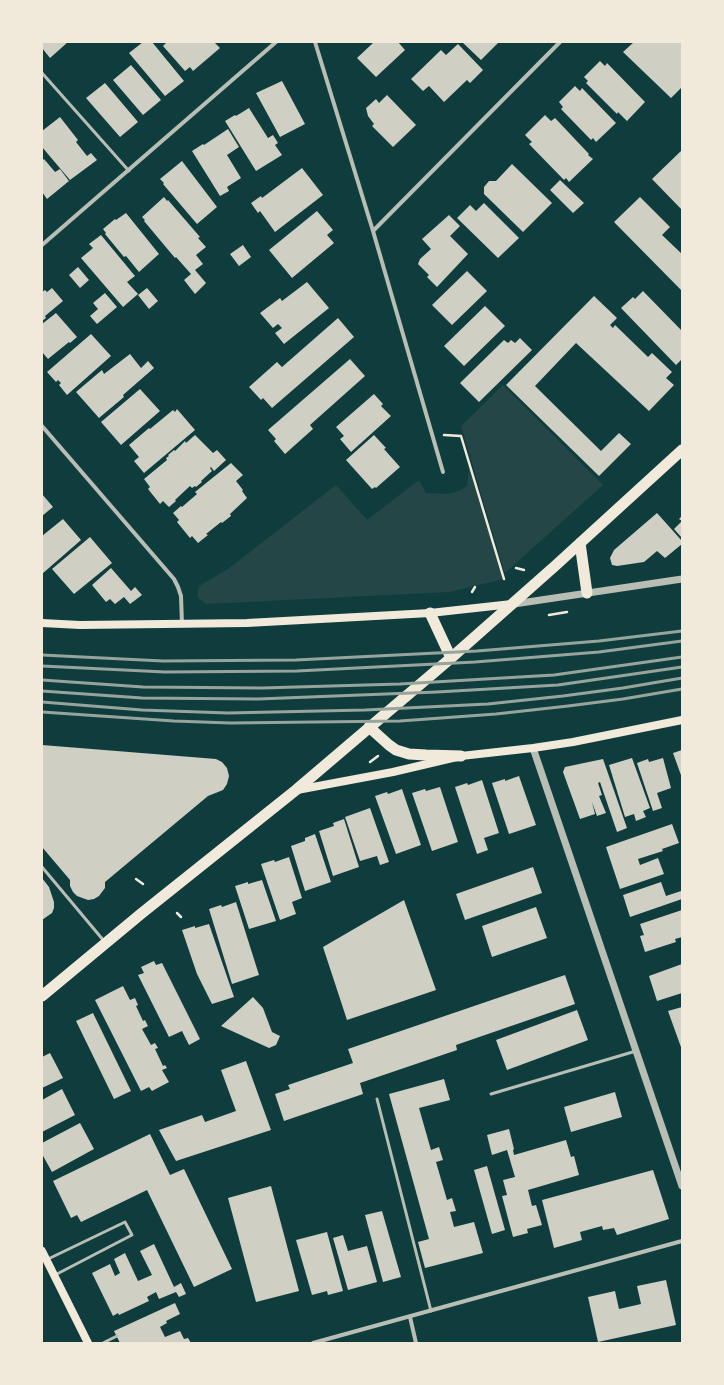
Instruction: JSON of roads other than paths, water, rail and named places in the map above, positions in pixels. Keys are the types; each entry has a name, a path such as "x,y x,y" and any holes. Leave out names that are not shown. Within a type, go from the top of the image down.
{"highway":[{"path":"42,996 105,943 296,790 451,658 682,450"},
{"path":"580,543 587,593"},
{"path":"430,613 451,658"},
{"path":"369,727 396,750 409,754 461,756"}],"main road":[{"path":"42,624 247,623 430,613 512,604"},
{"path":"296,790 393,772 461,756 572,742 682,720"},
{"path":"42,1251 88,1343"}],"street":[{"path":"42,245 276,42"},
{"path":"315,42 373,231 443,472"},
{"path":"373,231 560,42"},
{"path":"42,426 174,579 181,596 182,624"},
{"path":"512,604 682,579"},
{"path":"533,748 682,1186"},
{"path":"313,1343 682,1242"},
{"path":"410,1317 416,1343"}],"lane":[{"path":"42,73 129,171"},
{"path":"42,867 105,943"},
{"path":"490,1094 636,1051"},
{"path":"377,1099 431,1311"},
{"path":"46,1260 125,1222 132,1235 54,1275"},
{"path":"103,1343 117,1336"}],"railway":[{"path":"42,655 163,661 296,660 477,651 599,641 682,631"},
{"path":"42,666 165,672 297,671 475,662 599,652 682,641"},
{"path":"42,680 143,687 262,688 400,684 554,675 682,657"},
{"path":"42,691 142,698 258,699 437,692 558,685 682,667"},
{"path":"42,702 142,710 228,713 365,710 488,704 623,688 682,678"},
{"path":"42,712 174,721 230,723 400,721 496,714 568,706 682,689"}]}
